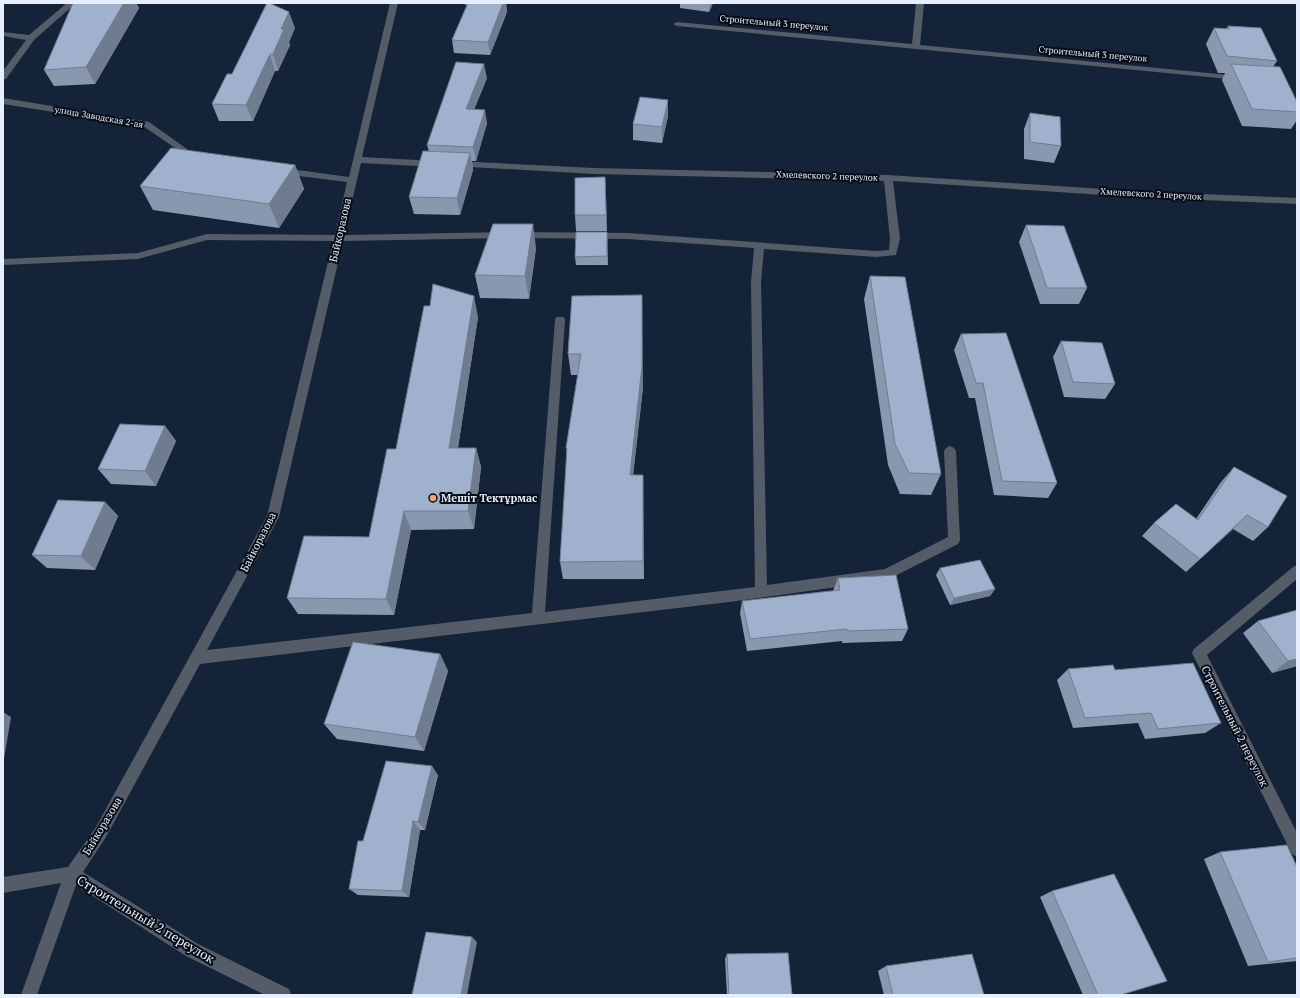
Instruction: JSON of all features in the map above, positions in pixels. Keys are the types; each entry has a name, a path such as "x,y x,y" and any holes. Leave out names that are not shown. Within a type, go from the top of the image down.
{"street":[{"path":"3,77 30,38 72,3"},
{"name":"Байкоразова","path":"30,995 72,874 101,832 272,517 394,3"},
{"path":"916,47 920,3"},
{"name":"Строительный 3 переулок","path":"677,24 1245,78"},
{"path":"3,34 30,38"},
{"name":"улица Заводская 2-ая","path":"3,101 146,124 200,161 208,162"},
{"name":"Хмелевского 2 переулок","path":"357,160 594,171 791,174 888,178 1134,194 1297,201"},
{"path":"276,170 352,180"},
{"path":"3,262 138,256 207,237 338,238 516,235 628,236 876,254 893,253 895,239 888,178"},
{"path":"759,246 756,282 761,591"},
{"path":"538,618 560,320"},
{"path":"196,658 761,591 887,574 954,540 950,451"},
{"name":"Строительный 2 переулок","path":"1297,570 1199,653 1297,849"},
{"name":"Строительный 2 переулок","path":"3,885 72,874 192,950 283,995"}],"building":[{"path":"73,3 124,3 86,67 44,70"},
{"path":"267,3 289,12 281,29 284,29 273,54 270,54 246,105 212,104 227,74 232,74"},
{"path":"468,3 503,3 488,42 452,40"},
{"path":"1228,26 1261,28 1277,61 1227,56 1214,28 1229,29"},
{"path":"456,62 484,64 466,109 485,110 473,147 427,145"},
{"path":"1231,64 1280,67 1297,102 1297,112 1252,109"},
{"path":"640,97 668,100 662,127 633,124"},
{"path":"1030,113 1060,117 1061,146 1030,142"},
{"path":"171,148 295,165 269,204 140,186"},
{"path":"423,151 470,153 457,198 409,197"},
{"path":"605,177 606,215 575,215 575,178"},
{"path":"493,224 533,224 525,276 475,275"},
{"path":"1026,225 1064,226 1087,288 1047,288"},
{"path":"576,232 607,232 607,256 575,257"},
{"path":"870,276 905,277 941,474 909,473 895,444"},
{"path":"433,284 474,296 449,448 476,448 468,511 404,511 386,599 287,598 304,536 369,537 387,449 396,449 424,306 430,306"},
{"path":"642,295 642,366 630,475 643,475 643,561 560,562 566,448 581,354 568,354 572,296"},
{"path":"1006,333 1057,483 1002,481 983,383 976,383 961,334"},
{"path":"1061,341 1102,343 1115,384 1073,382"},
{"path":"120,424 165,426 145,471 98,469"},
{"path":"1234,467 1287,496 1268,527 1247,515 1200,559 1154,523 1176,504 1198,520"},
{"path":"58,500 105,502 81,556 32,555"},
{"path":"980,560 995,589 954,598 940,568"},
{"path":"896,575 908,629 847,631 847,629 750,639 742,601 840,590 838,578"},
{"path":"1297,610 1297,659 1288,661 1258,621"},
{"path":"353,642 440,654 415,737 324,724"},
{"path":"1193,663 1221,723 1158,729 1151,713 1085,718 1068,669 1113,665 1115,670"},
{"path":"386,761 432,766 418,822 413,821 402,891 349,889 358,841 363,841"},
{"path":"1287,845 1297,867 1297,958 1268,962 1220,852"},
{"path":"1114,874 1167,981 1120,995 1098,995 1052,891"},
{"path":"426,932 472,937 461,995 412,995"},
{"path":"788,953 792,995 729,995 727,954"},
{"path":"972,954 984,995 893,995 886,966"}],"place":[{"name":"Мешіт Тектұрмас","path":"433,498"}]}
